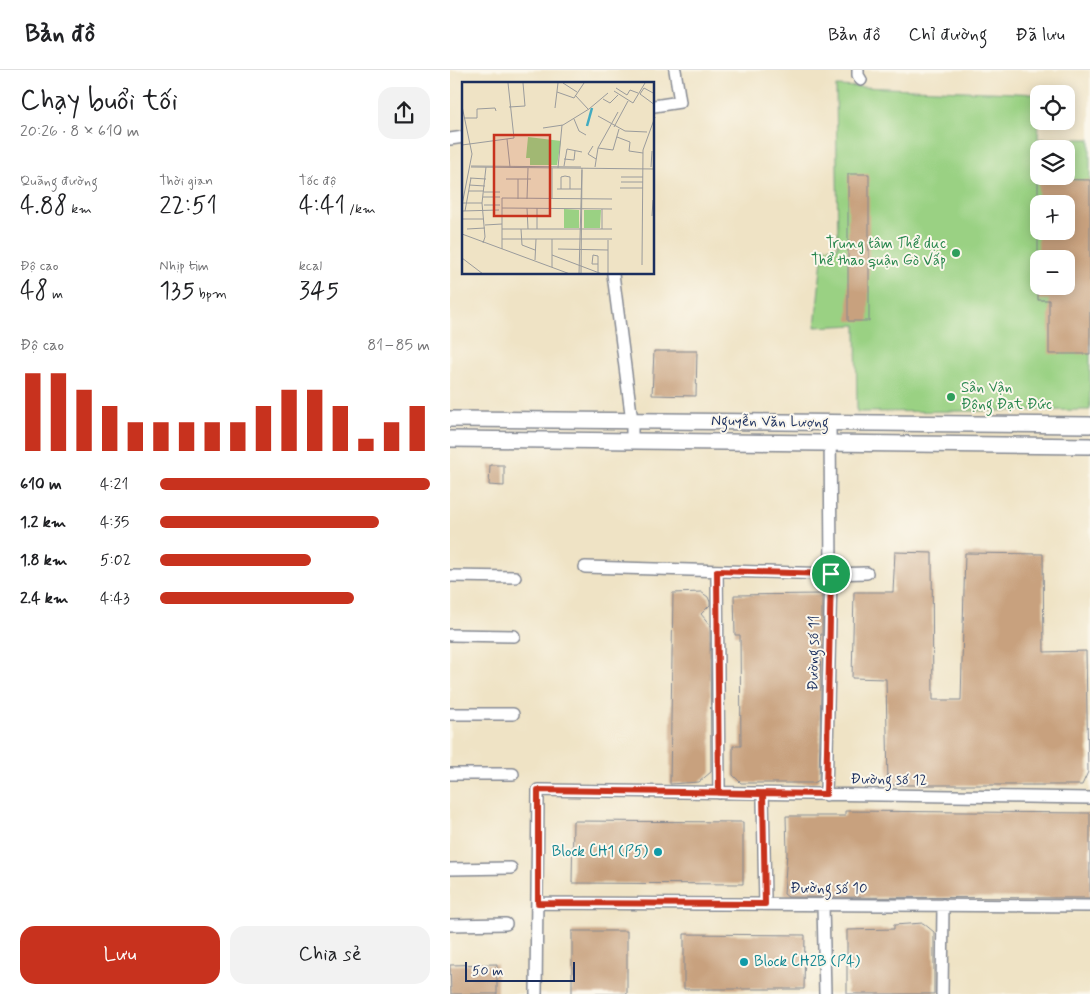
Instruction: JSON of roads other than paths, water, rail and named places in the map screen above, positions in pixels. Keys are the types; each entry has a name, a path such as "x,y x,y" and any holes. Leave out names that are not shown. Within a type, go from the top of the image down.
{"street":[{"path":"655,106 680,102 675,70"},
{"path":"613,275 632,421 632,441"},
{"name":"Nguyễn Văn Lượng","path":"450,419 1090,426"},
{"name":"Đường số 11","path":"826,794 831,574 830,423"},
{"name":"Nguyễn Văn Lượng","path":"450,439 1090,446"},
{"path":"585,567 831,574 867,573"},
{"path":"717,571 719,793"},
{"path":"450,576 515,577"},
{"path":"450,635 514,636"},
{"path":"450,714 513,714"},
{"path":"450,774 513,774"},
{"name":"Đường số 12","path":"538,903 538,790 1090,798"},
{"path":"763,794 765,904"},
{"path":"450,869 511,868"},
{"path":"536,994 538,903"},
{"name":"Đường số 10","path":"538,903 1090,906"},
{"path":"822,904 826,994"},
{"path":"942,994 943,905"},
{"path":"450,925 506,924"}],"place":[{"name":"Trung tâm Thể dục Thể thao quận Gò Vấp","path":"956,253"},
{"name":"Sân Vận Động Đạt Đức","path":"951,397"},
{"name":"Block CH1 (P5)","path":"658,852"},
{"name":"Block CH2B (P4)","path":"744,962"}]}
